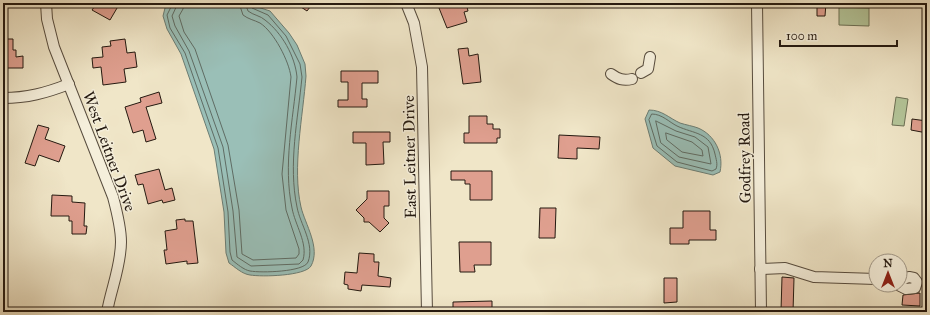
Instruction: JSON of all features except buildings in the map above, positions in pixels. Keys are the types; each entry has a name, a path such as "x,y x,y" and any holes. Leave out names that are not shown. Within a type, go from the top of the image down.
{"street":[{"name":"West Leitner Drive","path":"46,3 47,19 54,47 113,197 119,221 122,243 107,312"},
{"name":"East Leitner Drive","path":"406,3 414,22 422,67 427,312"},
{"name":"Godfrey Road","path":"757,3 761,312"},
{"path":"641,73 648,69 650,57"},
{"path":"611,74 617,79 632,79"},
{"path":"3,98 24,98 44,94 69,84"},
{"path":"760,269 785,268 814,277 868,279"},
{"path":"908,277 914,278 917,282 915,288 908,289"}],"green space":[{"path":"839,7 869,8 869,26 839,25"},
{"path":"896,97 908,99 904,126 892,125"}],"water":[{"path":"170,3 245,3 270,11 297,45 305,64 306,76 299,142 299,192 301,207 311,236 314,252 314,259 311,266 307,269 292,274 256,276 244,273 229,263 226,253 224,212 214,149 181,54 167,29 163,16 165,8"},
{"path":"649,110 658,111 680,123 698,128 709,135 717,146 719,152 721,159 720,172 713,175 675,166 653,148 645,119"}]}
